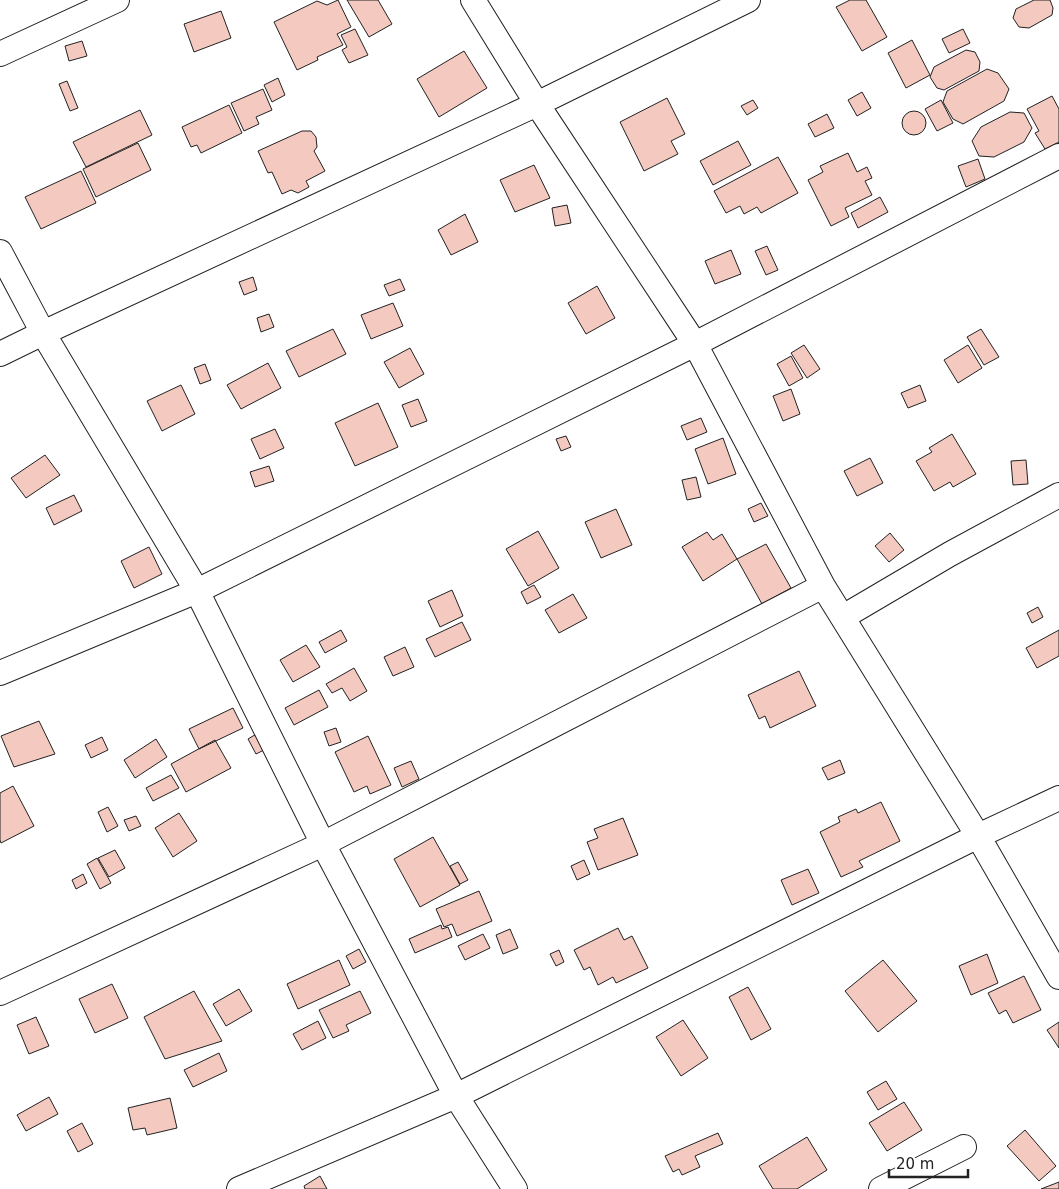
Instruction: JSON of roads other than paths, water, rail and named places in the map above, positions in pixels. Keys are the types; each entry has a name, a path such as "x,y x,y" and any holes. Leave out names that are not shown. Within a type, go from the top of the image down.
{"street":[{"path":"0,54 117,0"},
{"path":"473,0 537,104 695,344 823,586 978,836 1059,977"},
{"path":"0,354 537,104 748,0"},
{"path":"0,672 197,591 695,344 1059,156"},
{"path":"0,252 43,333 197,591 323,844 456,1096 515,1189"},
{"path":"843,616 950,554 1059,495"},
{"path":"0,993 323,844 823,586"},
{"path":"239,1189 456,1096 978,836 1059,798"},
{"path":"881,1189 964,1147"}]}
